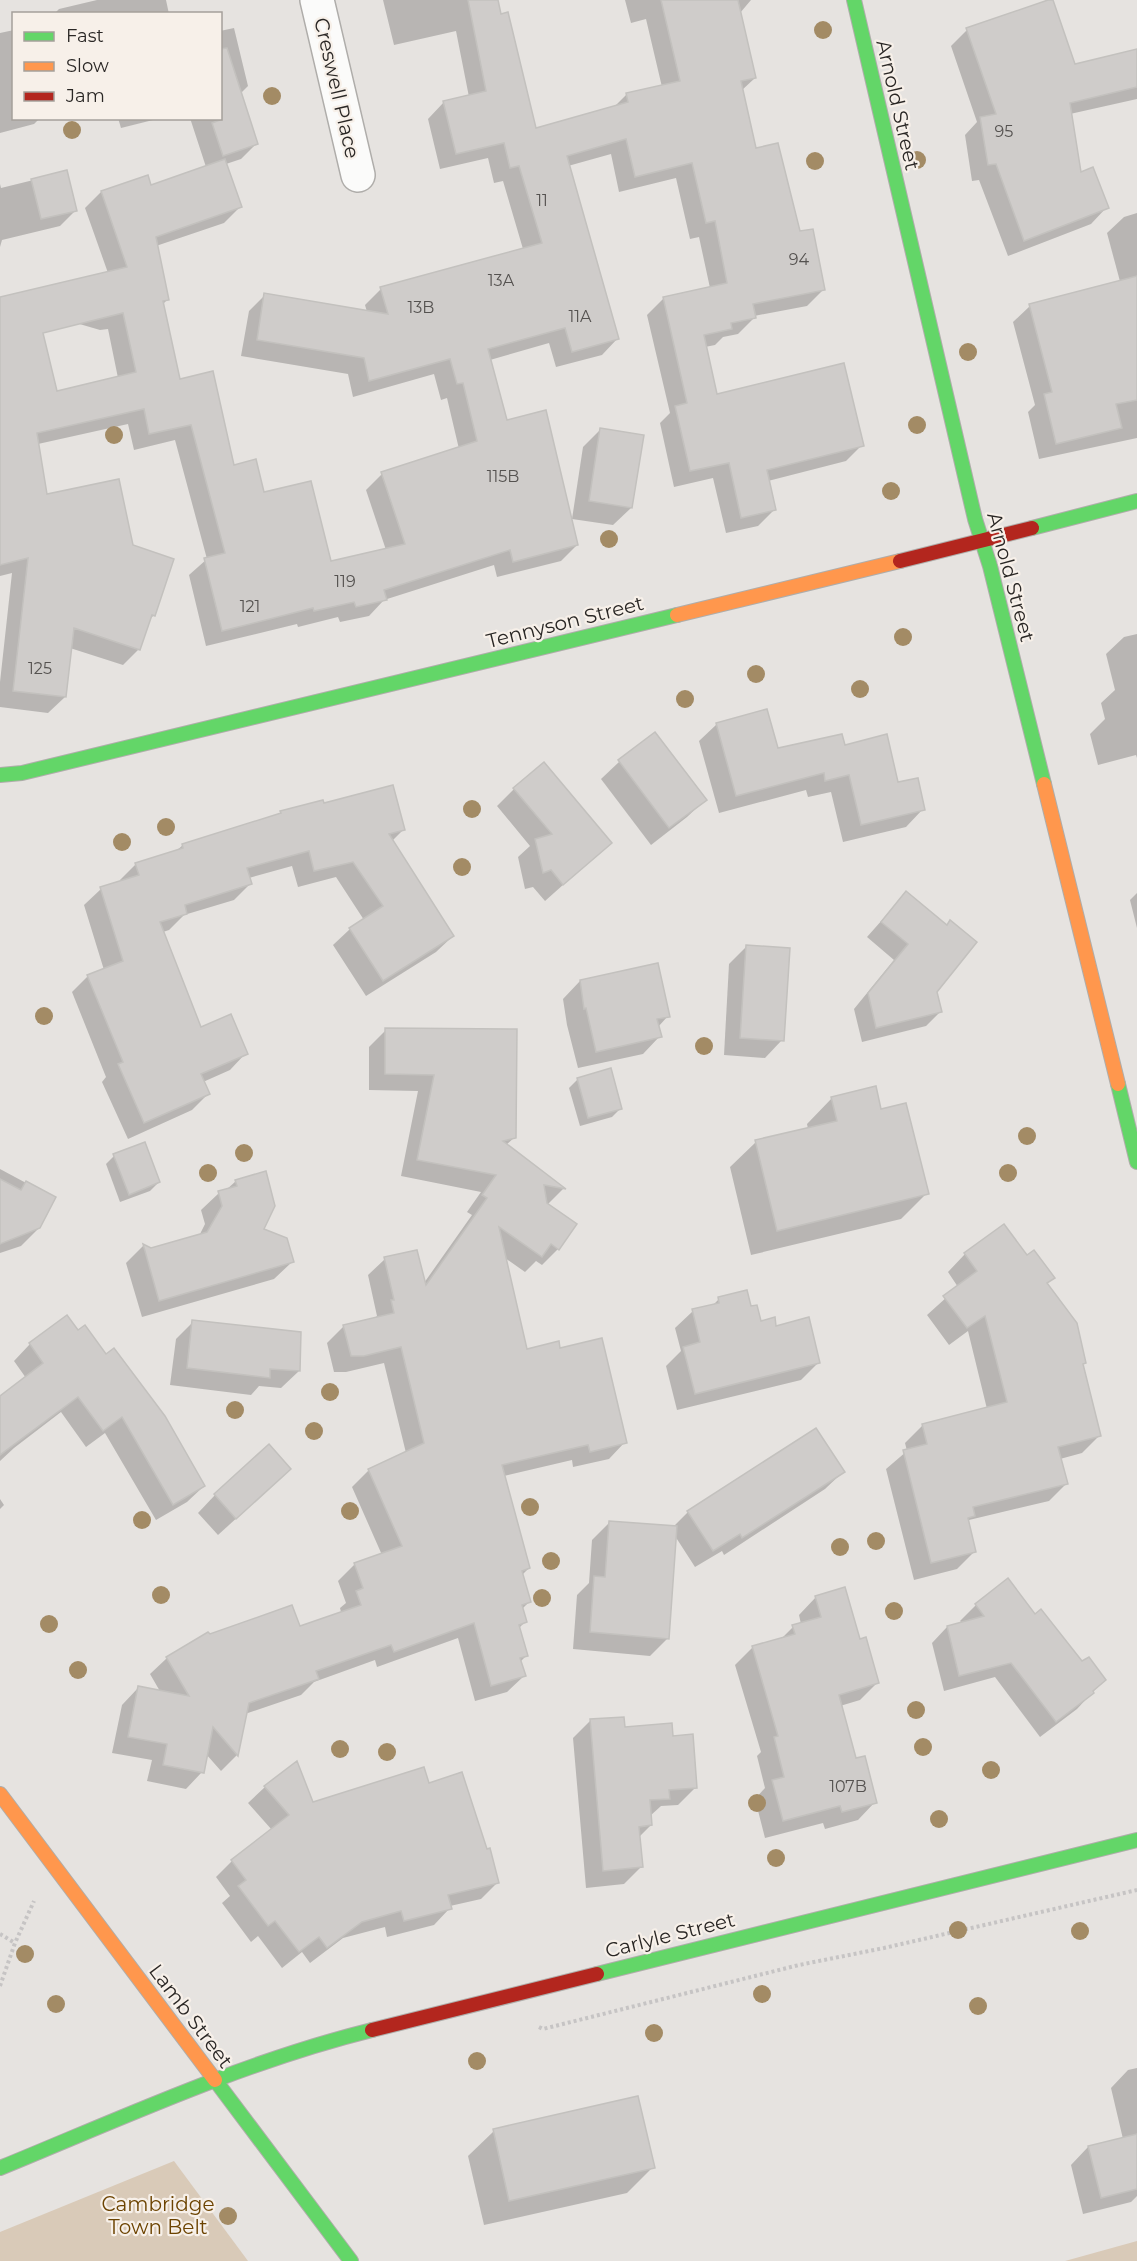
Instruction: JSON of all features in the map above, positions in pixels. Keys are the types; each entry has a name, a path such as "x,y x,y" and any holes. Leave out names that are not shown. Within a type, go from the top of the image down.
{"street":[{"name":"Creswell Place","path":"317,0 358,175"},
{"name":"Arnold Street","path":"854,0 975,519 1126,1071 1137,1162"},
{"name":"Tennyson Street","path":"0,775 22,774 982,541 1137,501"},
{"name":"Lamb Street","path":"0,1794 351,2261"},
{"name":"Carlyle Street","path":"0,2168 215,2079 343,2037 1137,1840"}],"path":[{"path":"534,2025 543,2029 800,1965 1137,1890"},
{"path":"0,1986 15,1943 36,1896"},
{"path":"0,1934 15,1943"}],"green space":[{"name":"Cambridge Town Belt","path":"174,2161 248,2261 0,2261 0,2232"},
{"path":"1137,2241 1137,2261 1065,2261"}],"building":[{"path":"468,0 498,0 501,14 508,12 536,128 628,102 626,93 680,81 661,0 738,0 756,78 741,81 756,148 778,143 800,231 813,229 825,290 753,304 756,318 731,323 732,329 704,335 717,394 844,363 864,446 767,470 776,510 741,518 729,463 690,471 675,406 687,403 663,297 727,283 715,221 706,223 692,163 635,177 626,139 567,156 619,339 572,352 565,328 488,349 507,420 546,410 578,545 513,562 510,550 384,590 387,600 356,607 354,602 314,611 313,608 222,631 204,558 225,553 191,425 149,434 144,409 37,433 47,494 119,479 133,545 174,559 155,616 152,615 140,650 74,628 66,697 13,691 28,558 0,565 0,297 127,267 101,191 148,175 151,185 225,159 242,207 156,237 169,300 163,301 180,379 213,371 234,465 256,459 264,492 311,481 331,561 405,544 381,472 477,441 463,383 457,384 450,359 369,381 364,358 257,340 264,293 388,314 380,287 542,243 519,166 510,168 504,143 456,154 443,101 486,91","holes":["123,313 136,372 57,391 43,333"]},
{"path":"1053,0 1075,64 1137,49 1137,87 1070,103 1081,172 1093,167 1109,208 1024,241 996,164 988,165 980,117 996,114 966,28"},
{"path":"227,48 258,144 223,156 212,123 222,120 222,49"},
{"path":"67,170 77,211 41,219 31,179"},
{"path":"1137,276 1137,400 1116,404 1122,428 1056,444 1044,394 1052,392 1029,304"},
{"path":"600,428 644,435 632,508 589,501"},
{"path":"767,709 778,748 842,734 845,745 887,734 898,782 918,778 925,810 861,825 849,775 825,781 824,773 736,796 716,723"},
{"path":"655,732 707,800 669,828 618,760"},
{"path":"544,762 612,843 563,885 551,870 543,873 535,839 552,834 513,788"},
{"path":"393,785 405,830 389,834 454,936 383,981 349,928 383,906 353,862 314,871 309,851 247,868 252,884 185,905 187,914 160,922 201,1027 231,1014 248,1054 201,1074 210,1094 144,1123 118,1064 123,1062 87,975 123,961 100,887 139,875 135,863 183,848 182,844 281,813 280,811 323,800 324,803"},
{"path":"906,891 947,925 950,920 977,942 937,992 942,1012 876,1028 868,993 908,944 881,922"},
{"path":"746,945 790,948 784,1041 740,1038"},
{"path":"658,963 670,1017 657,1019 662,1037 596,1052 586,1008 584,1009 580,980"},
{"path":"385,1028 517,1029 516,1138 503,1141 566,1189 544,1185 547,1203 577,1224 559,1250 551,1244 542,1257 499,1227 527,1349 559,1341 560,1348 602,1338 627,1443 590,1452 588,1445 502,1465 530,1568 522,1571 531,1602 522,1605 527,1622 519,1625 528,1656 520,1658 526,1676 491,1686 474,1623 394,1652 391,1645 316,1671 319,1679 249,1703 238,1756 213,1727 204,1773 163,1765 167,1744 128,1737 138,1686 189,1696 166,1657 208,1632 210,1634 292,1605 300,1626 361,1605 356,1591 363,1588 354,1563 402,1546 368,1469 424,1443 401,1347 364,1356 351,1356 343,1325 394,1313 391,1300 394,1300 384,1257 417,1250 426,1285 487,1198 482,1195 496,1175 417,1160 434,1075 385,1074"},
{"path":"611,1068 622,1109 588,1118 577,1078"},
{"path":"876,1086 881,1109 906,1103 929,1194 777,1231 755,1140 837,1121 831,1097"},
{"path":"145,1142 160,1182 129,1195 113,1154"},
{"path":"266,1171 275,1206 264,1229 287,1238 294,1262 159,1301 143,1244 151,1248 207,1232 222,1206 218,1191 237,1186 235,1180"},
{"path":"0,1179 21,1190 26,1181 56,1197 40,1228 0,1244"},
{"path":"1004,1224 1027,1255 1034,1250 1055,1278 1047,1283 1077,1323 1086,1363 1083,1364 1101,1436 1058,1447 1068,1484 973,1507 975,1516 968,1518 976,1552 931,1563 903,1450 927,1444 922,1424 1007,1402 985,1316 967,1328 943,1296 977,1271 964,1253"},
{"path":"747,1290 751,1306 757,1305 761,1321 775,1317 776,1326 809,1317 820,1363 695,1394 683,1347 700,1342 692,1309 719,1303 718,1297"},
{"path":"67,1315 78,1330 85,1325 106,1354 114,1348 165,1416 205,1486 173,1505 122,1417 103,1431 78,1397 0,1455 0,1396 43,1363 29,1343"},
{"path":"192,1320 301,1332 300,1371 270,1369 270,1378 187,1368"},
{"path":"816,1428 845,1472 742,1538 740,1534 713,1551 687,1511"},
{"path":"269,1444 291,1469 236,1519 214,1494"},
{"path":"609,1521 677,1526 669,1639 590,1632 594,1576 605,1577"},
{"path":"1008,1578 1035,1614 1041,1609 1082,1661 1089,1657 1106,1680 1093,1691 1094,1693 1056,1722 1011,1663 959,1676 947,1626 984,1616 975,1604"},
{"path":"845,1587 860,1639 866,1637 879,1683 839,1695 856,1758 865,1756 877,1803 842,1812 840,1806 783,1821 772,1780 784,1777 774,1737 778,1736 752,1646 795,1634 792,1625 821,1617 815,1596"},
{"path":"624,1717 625,1727 672,1723 673,1736 693,1734 697,1788 669,1790 670,1799 650,1800 652,1825 639,1827 643,1867 603,1871 590,1719"},
{"path":"297,1761 313,1802 424,1767 429,1783 462,1772 487,1849 490,1848 499,1883 448,1895 452,1909 404,1921 401,1911 362,1922 327,1948 319,1937 299,1952 275,1921 268,1926 238,1886 246,1880 231,1860 289,1815 264,1786"},
{"path":"638,2096 655,2168 509,2201 493,2129"},
{"path":"1137,2134 1137,2189 1101,2198 1088,2146"}],"traffic: fast":[{"path":"854,0 975,519 990,566 1044,784"},
{"path":"1032,528 1137,501"},
{"path":"0,775 22,773 677,615"},
{"path":"1118,1084 1137,1162"},
{"path":"597,1974 1137,1840"},
{"path":"0,2168 183,2092 277,2058 372,2030"},
{"path":"215,2080 351,2261"}],"traffic: slow":[{"path":"677,615 900,561"},
{"path":"1044,784 1118,1084"},
{"path":"0,1794 215,2080"}],"traffic: jam":[{"path":"900,561 1032,528"},
{"path":"372,2030 597,1974"}]}
